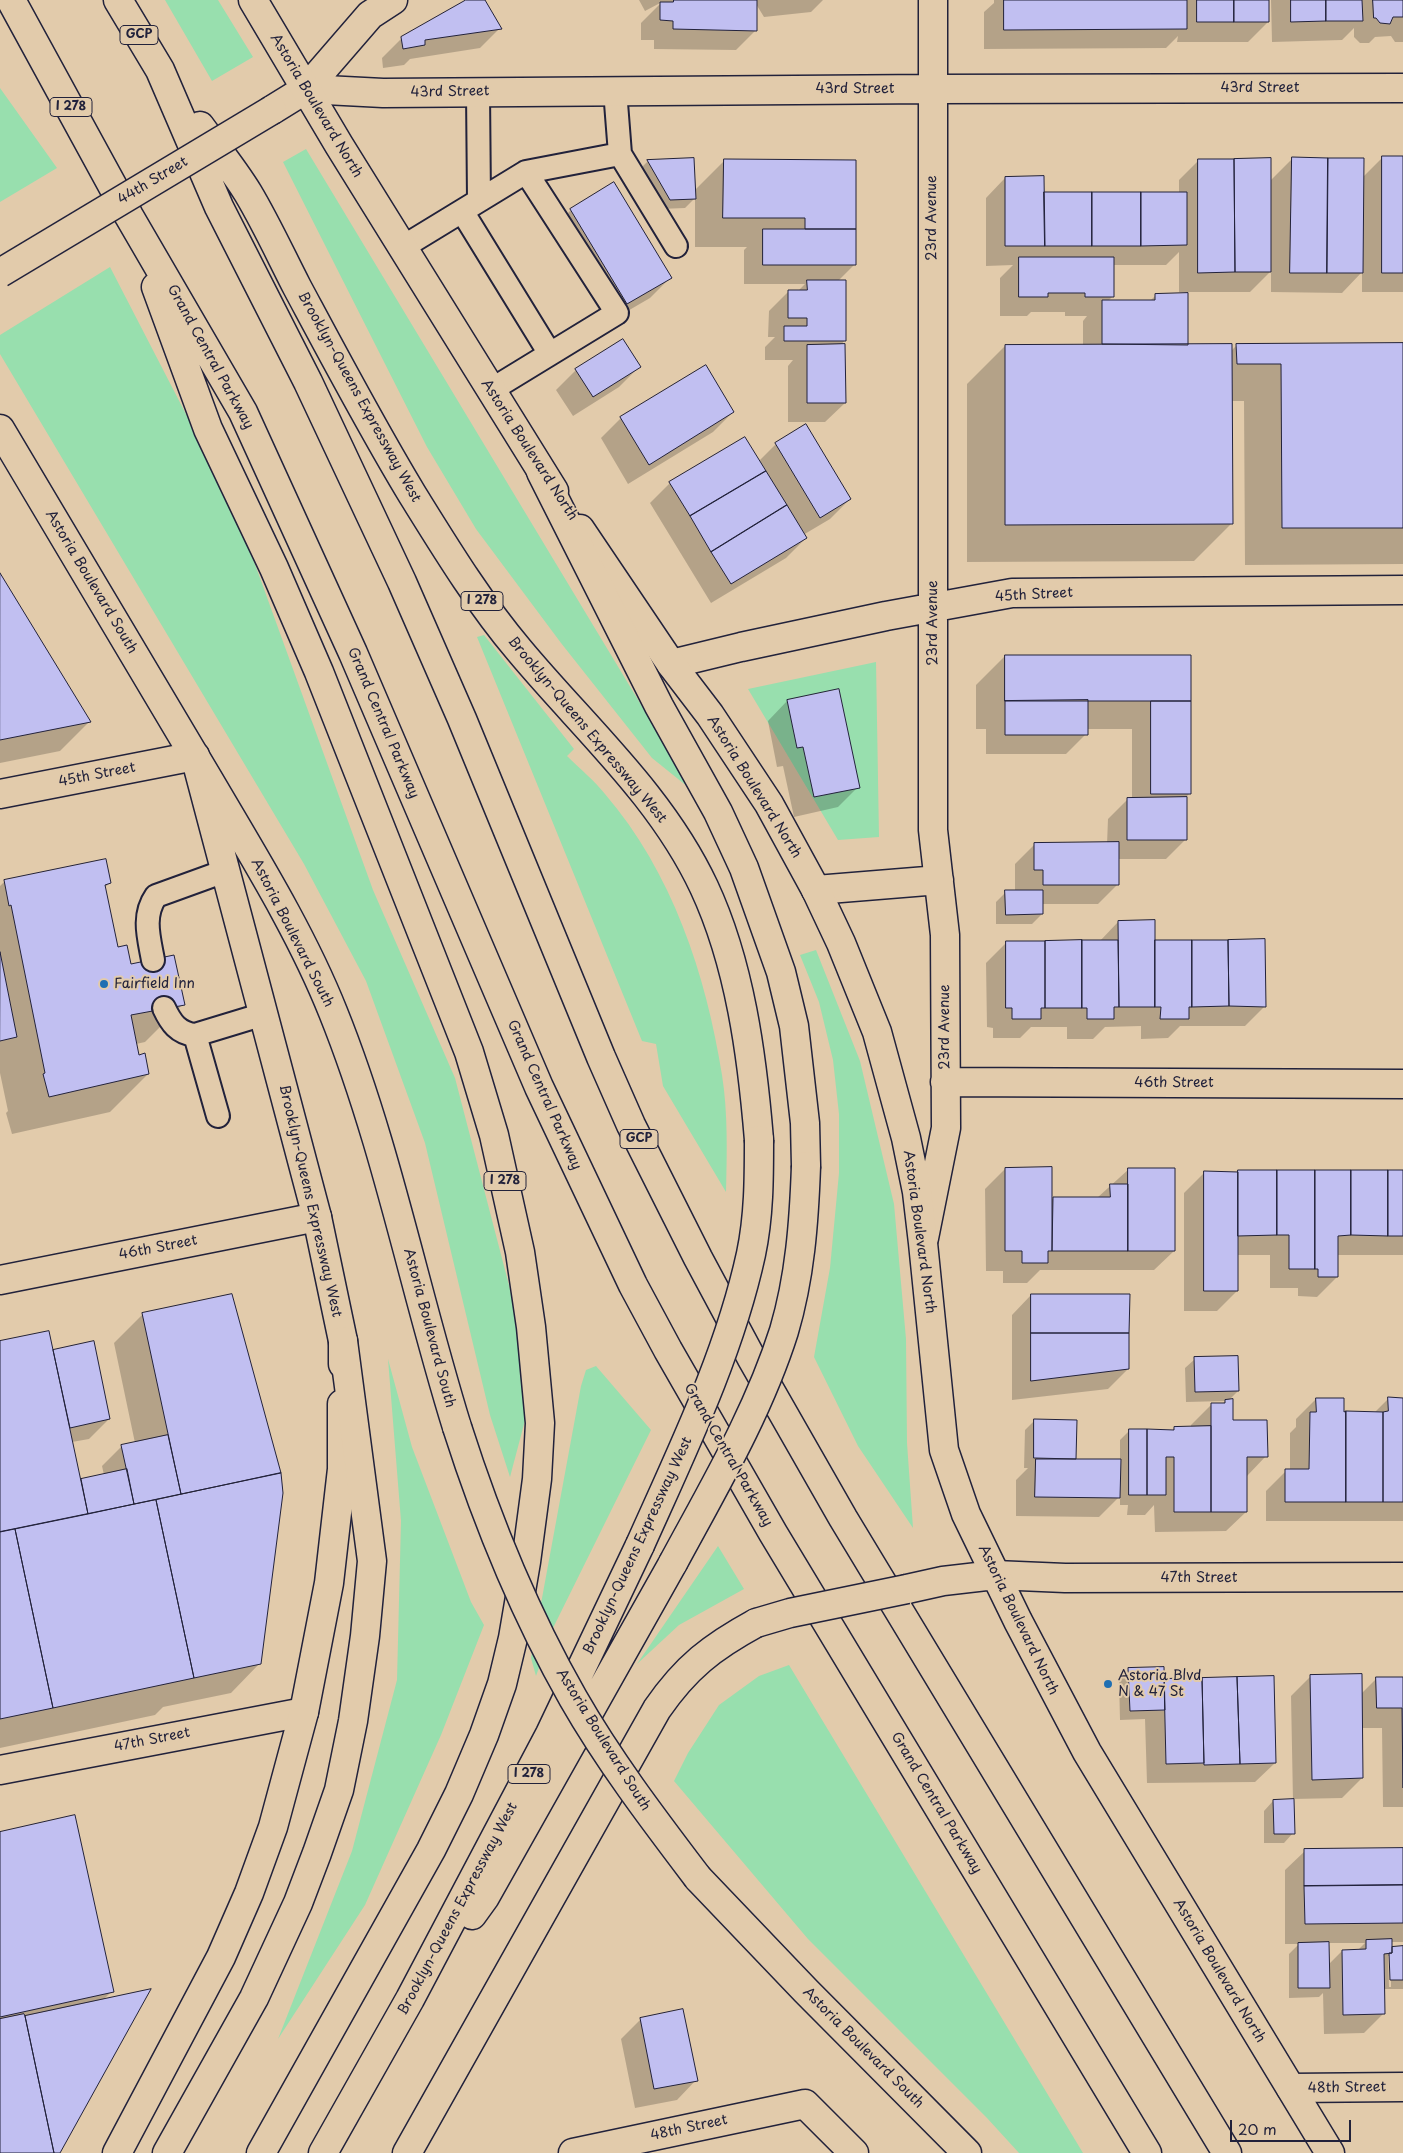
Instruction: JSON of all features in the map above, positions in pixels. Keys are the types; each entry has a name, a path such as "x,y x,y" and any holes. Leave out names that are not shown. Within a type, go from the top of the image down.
{"main road":[{"name":"Grand Central Parkway","path":"11,0 129,216 247,420 357,662 539,1087 569,1153 655,1326 773,1533 1147,2153"},
{"name":"GCP","path":"118,0 160,70 218,207 308,382 426,635 569,981 631,1124 663,1190 751,1358 838,1509 1227,2153"},
{"name":"Astoria Boulevard North","path":"253,0 541,472 671,664 710,715 769,804 816,890 842,943 877,1032 906,1138 917,1192 924,1243 944,1450 966,1514 1059,1703 1086,1752 1330,2153"},
{"name":"44th Street","path":"0,273 306,89 370,15 393,0"},
{"name":"23rd Avenue","path":"924,1243 946,1128 945,935 933,830 933,0"},
{"name":"Brooklyn-Queens Expressway West","path":"160,70 248,192 379,437 412,494 472,586 517,648 649,799 672,830 703,886 716,918 737,989 752,1070 759,1140 757,1212 752,1252 739,1299 705,1395 640,1545 550,1734 410,1999 323,2153"},
{"name":"43rd Street","path":"306,89 382,93 933,88 1403,88"},
{"name":"I 278","path":"129,216 208,429 274,568 319,672 376,812 469,1052 502,1169 520,1252 538,1390 540,1447 526,1562 514,1638 502,1684 484,1735 431,1850 261,2153"},
{"name":"Astoria Boulevard South","path":"0,429 274,890 308,956 333,1011 359,1082 382,1156 436,1360 479,1496 505,1561 537,1630 574,1698 645,1807 698,1878 806,1991 967,2153"},
{"path":"410,1999 485,1897 673,1563 745,1429 768,1376 784,1330 796,1282 804,1226 805,1123 794,1026 781,972 744,868 718,812 659,706 541,472"},
{"name":"45th Street","path":"671,664 741,647 932,607 1012,593 1403,590"},
{"name":"Brooklyn-Queens Expressway West","path":"117,2153 208,1982 249,1893 273,1828 304,1712 329,1583 342,1469 343,1342 317,1218 195,756"},
{"name":"45th Street","path":"0,794 195,756"},
{"path":"816,890 939,880"},
{"name":"46th Street","path":"945,1082 1403,1084"},
{"name":"46th Street","path":"0,1280 317,1218"},
{"path":"167,2153 262,1982 298,1902 338,1790 353,1721 365,1636 372,1561 343,1342"},
{"path":"408,2153 657,1709 676,1682 703,1656 730,1637 756,1623 790,1613 943,1581 995,1575"},
{"name":"47th Street","path":"995,1575 1064,1578 1403,1577"},
{"name":"47th Street","path":"0,1770 304,1712"},
{"name":"48th Street","path":"1290,2088 1403,2087"},
{"name":"48th Street","path":"573,2153 805,2104 854,2153"}],"lane":[{"path":"615,90 620,154 676,246"},
{"path":"478,92 470,206 493,256 519,296 550,354"},
{"path":"402,247 526,172 620,154"},
{"path":"491,390 617,314 576,261 550,220 526,172"},
{"path":"153,960 146,921 150,904 156,896 225,871"},
{"path":"164,1008 172,1023 179,1030 186,1034 195,1035 264,1014"},
{"path":"195,1035 218,1116"}],"green space":[{"path":"165,0 218,0 253,57 212,81"},
{"path":"0,88 57,168 0,202"},
{"path":"306,149 693,791 652,758 561,643 476,529 427,447 283,162"},
{"path":"110,267 235,509 373,890 455,1078 511,1293 528,1409 510,1477 490,1415 425,1143 366,981 304,864 0,354 0,335"},
{"path":"484,635 574,749 567,756 592,779 629,824 667,891 683,926 696,962 706,999 722,1075 726,1118 726,1192 663,1086 656,1044 642,1041 477,637"},
{"path":"876,662 879,837 838,840 748,689","holes":["839,689 859,787 814,797 803,747 797,747 787,700"]},
{"path":"816,950 860,1061 894,1204 906,1339 907,1443 913,1528 858,1446 814,1357 830,1268 839,1173 839,1114 833,1060 819,1002 800,955"},
{"path":"388,1359 412,1447 471,1602 484,1625 441,1735 365,1905 278,2039 352,1851 397,1680 401,1521"},
{"path":"596,1366 651,1430 553,1628 536,1676 531,1658 581,1386 586,1370"},
{"path":"718,1546 744,1589 679,1625 637,1664"},
{"path":"789,1665 1083,2153 1019,2153 987,2118 808,1939 674,1781 688,1753 719,1705 759,1676"}],"building":[{"path":"466,0 485,0 502,29 425,40 425,45 403,49 401,37"},
{"path":"674,0 757,0 757,31 673,29 673,21 660,20 660,2 673,2"},
{"path":"1004,0 1187,0 1187,29 1004,30"},
{"path":"1197,0 1234,0 1234,22 1197,22"},
{"path":"1234,0 1269,0 1269,22 1234,22"},
{"path":"1291,0 1326,0 1326,21 1291,22"},
{"path":"1326,0 1362,0 1363,21 1326,21"},
{"path":"1373,0 1403,0 1403,17 1393,17 1390,24 1380,23 1374,18"},
{"path":"1382,156 1403,156 1403,273 1382,273"},
{"path":"1292,157 1328,158 1327,273 1290,273"},
{"path":"694,158 696,199 670,200 647,160"},
{"path":"1271,158 1271,272 1235,272 1234,159"},
{"path":"1328,158 1364,158 1363,273 1327,273"},
{"path":"724,159 856,160 856,229 805,229 805,218 723,218"},
{"path":"1198,159 1234,159 1235,272 1198,273"},
{"path":"1044,176 1045,246 1005,246 1005,177"},
{"path":"614,182 672,278 627,304 570,209"},
{"path":"1044,192 1092,192 1092,246 1045,246"},
{"path":"1092,192 1141,192 1141,246 1092,246"},
{"path":"1141,192 1187,192 1187,245 1141,246"},
{"path":"763,229 856,229 856,265 763,265"},
{"path":"1019,257 1114,257 1114,297 1085,297 1085,293 1048,293 1048,297 1019,297"},
{"path":"807,280 846,280 846,341 784,341 784,326 807,326 807,318 788,318 788,290 807,290"},
{"path":"1188,293 1188,345 1102,344 1102,300 1155,300 1155,294"},
{"path":"623,339 641,367 593,397 575,369"},
{"path":"1403,343 1403,528 1282,528 1281,364 1237,364 1236,344"},
{"path":"845,344 846,403 807,403 807,345"},
{"path":"1232,344 1233,524 1005,525 1005,345"},
{"path":"706,365 734,412 649,465 620,417"},
{"path":"806,424 851,499 820,518 775,443"},
{"path":"745,437 766,471 690,516 669,482"},
{"path":"766,471 787,505 711,552 690,516"},
{"path":"787,505 807,538 731,584 711,552"},
{"path":"0,573 91,722 0,740"},
{"path":"1005,655 1191,655 1191,701 1005,701"},
{"path":"839,689 860,788 814,797 803,747 797,748 787,700"},
{"path":"1088,700 1088,735 1005,735 1005,701"},
{"path":"1151,701 1191,701 1191,794 1151,794"},
{"path":"1187,797 1187,840 1127,840 1127,798"},
{"path":"1119,842 1119,885 1043,885 1043,870 1034,870 1034,843"},
{"name":"Fairfield Inn","path":"106,859 111,883 105,885 118,947 127,945 131,964 174,955 185,1005 131,1015 139,1055 145,1053 149,1074 49,1097 11,905 9,906 4,880"},
{"path":"1005,890 1043,890 1043,914 1006,915"},
{"path":"1155,920 1155,1007 1119,1007 1118,921"},
{"path":"1265,939 1266,1007 1229,1006 1228,940"},
{"path":"1082,940 1118,940 1119,1007 1114,1007 1114,1019 1087,1019 1087,1008 1082,1008"},
{"path":"1082,940 1082,1008 1045,1008 1045,941"},
{"path":"1155,940 1192,940 1192,1007 1189,1007 1189,1019 1160,1019 1161,1007 1155,1007"},
{"path":"1192,940 1228,940 1229,1006 1192,1007"},
{"path":"1006,941 1045,941 1045,1008 1041,1008 1041,1019 1012,1019 1012,1008 1006,1008"},
{"path":"0,952 17,1037 0,1041"},
{"path":"1052,1167 1052,1251 1048,1251 1048,1263 1022,1263 1022,1251 1005,1251 1005,1168"},
{"path":"1128,1168 1175,1168 1175,1251 1128,1251"},
{"path":"1238,1170 1277,1170 1277,1235 1238,1236"},
{"path":"1277,1170 1315,1170 1315,1269 1289,1269 1289,1235 1277,1235"},
{"path":"1315,1170 1351,1170 1351,1235 1338,1236 1338,1277 1318,1277 1318,1269 1315,1269"},
{"path":"1351,1170 1388,1170 1388,1236 1351,1235"},
{"path":"1388,1170 1403,1170 1403,1236 1388,1236"},
{"path":"1204,1171 1238,1172 1238,1291 1204,1291"},
{"path":"1110,1184 1128,1184 1128,1251 1052,1251 1053,1197 1110,1197"},
{"path":"232,1294 281,1473 181,1494 142,1313"},
{"path":"1031,1294 1130,1294 1129,1333 1031,1333"},
{"path":"49,1331 88,1514 0,1532 0,1341"},
{"path":"1031,1333 1129,1333 1129,1369 1031,1381"},
{"path":"94,1341 110,1419 70,1428 53,1350"},
{"path":"1238,1356 1239,1391 1195,1392 1194,1357"},
{"path":"1388,1397 1403,1398 1403,1502 1383,1502 1383,1412 1388,1411"},
{"path":"1316,1398 1344,1398 1344,1412 1346,1411 1346,1502 1285,1502 1285,1469 1309,1469 1310,1412 1316,1412"},
{"path":"1233,1399 1233,1420 1267,1420 1268,1457 1247,1457 1247,1512 1211,1512 1211,1403 1225,1403 1225,1400"},
{"path":"1346,1411 1383,1412 1383,1502 1346,1502"},
{"path":"1034,1419 1077,1420 1076,1459 1034,1458"},
{"path":"1211,1426 1211,1512 1174,1512 1174,1457 1166,1457 1166,1495 1147,1495 1147,1429 1174,1430 1174,1427"},
{"path":"1129,1429 1147,1429 1147,1495 1129,1495"},
{"path":"168,1435 181,1494 134,1504 121,1445"},
{"path":"1036,1459 1121,1459 1120,1498 1035,1497"},
{"path":"127,1469 134,1504 88,1514 81,1479"},
{"path":"281,1473 283,1493 261,1664 194,1678 156,1500"},
{"path":"156,1500 194,1678 53,1708 15,1529"},
{"path":"15,1529 53,1708 0,1719 0,1532"},
{"path":"1164,1667 1165,1710 1130,1711 1128,1668"},
{"path":"1362,1674 1363,1778 1312,1780 1310,1675"},
{"path":"1274,1676 1276,1763 1240,1764 1237,1677"},
{"path":"1237,1677 1240,1764 1204,1765 1202,1678"},
{"path":"1376,1677 1403,1677 1403,1788 1402,1708 1377,1708"},
{"path":"1202,1678 1204,1763 1166,1764 1164,1679"},
{"path":"1294,1799 1295,1834 1274,1834 1273,1800"},
{"path":"75,1815 114,1992 0,2017 0,1832"},
{"path":"1403,1848 1403,1885 1304,1886 1304,1849"},
{"path":"1403,1885 1403,1923 1305,1924 1304,1886"},
{"path":"1392,1939 1392,1953 1384,1954 1385,2014 1343,2015 1342,1950 1366,1949 1366,1940"},
{"path":"1329,1942 1330,1988 1298,1988 1298,1943"},
{"path":"1403,1946 1403,1980 1390,1980 1389,1953 1392,1953 1392,1947"},
{"path":"151,1989 60,2153 54,2153 25,2016"},
{"path":"683,2009 698,2081 654,2089 640,2018"},
{"path":"24,2014 54,2153 0,2153 0,2019"}],"place":[{"name":"Fairfield Inn","path":"104,984"},
{"name":"Astoria Blvd N & 47 St","path":"1108,1684"}]}
